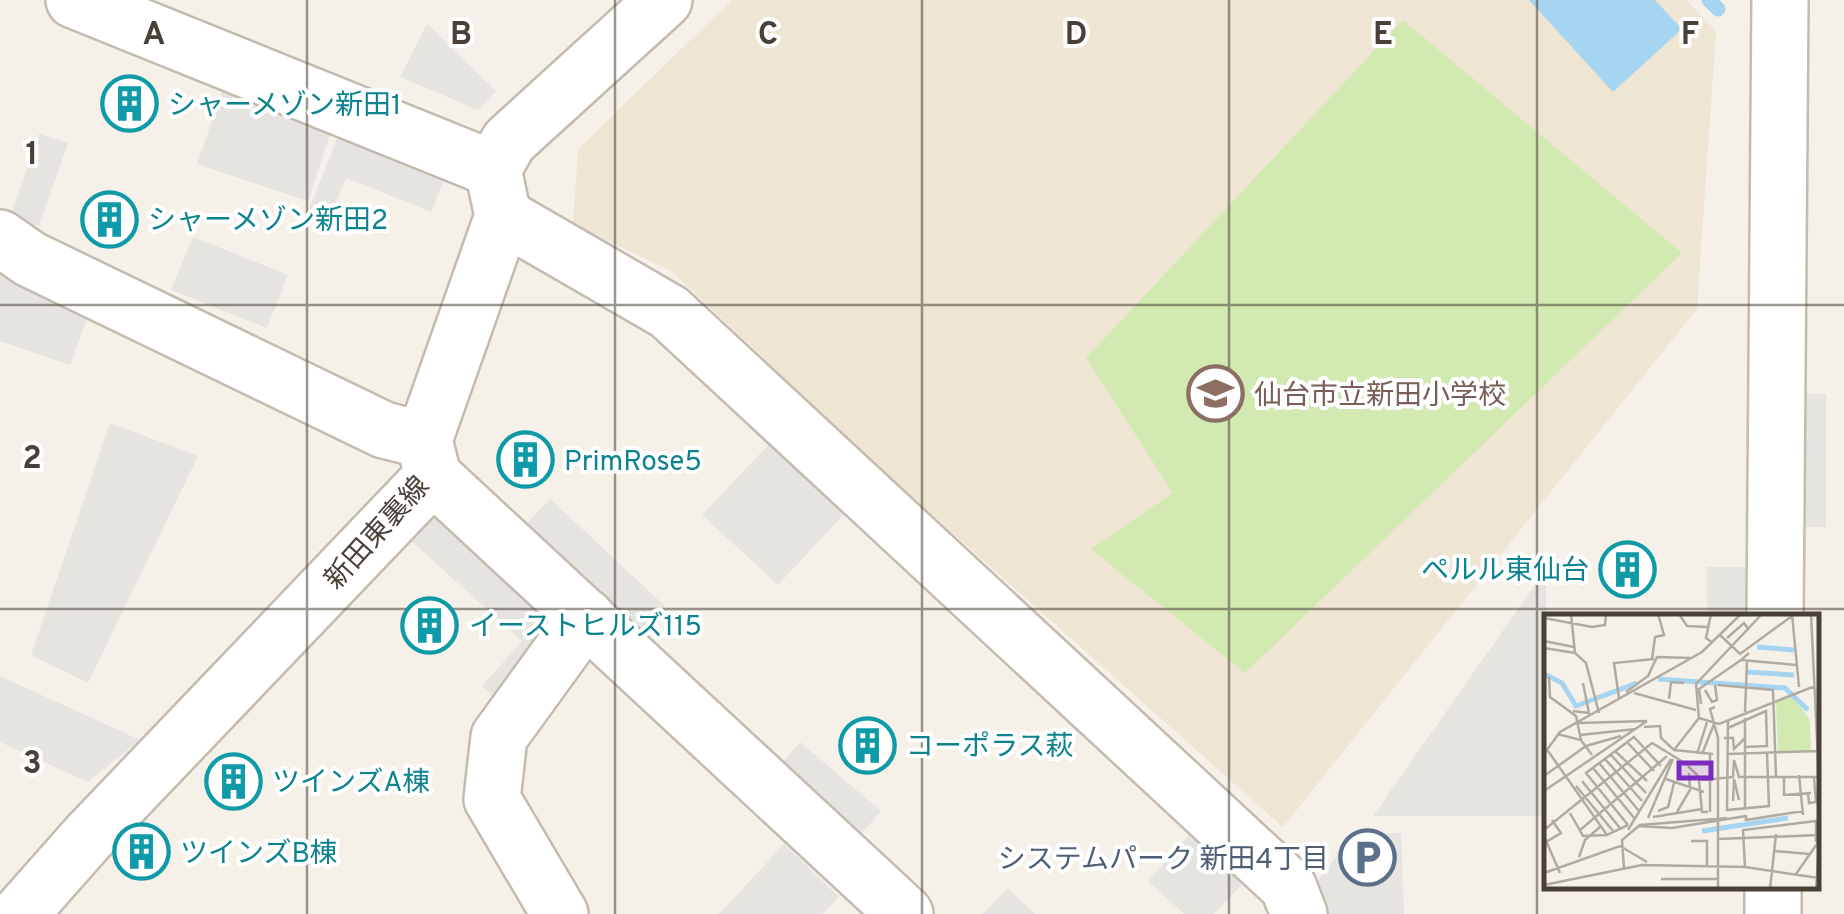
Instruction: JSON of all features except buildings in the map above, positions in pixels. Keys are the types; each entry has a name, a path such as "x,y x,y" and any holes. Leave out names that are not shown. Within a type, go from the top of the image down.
{"street":[{"path":"74,0 498,192 669,312 1288,886 1299,914"},
{"name":"新田東裏線","path":"20,914 428,458 510,141 664,0"},
{"path":"1775,614 1780,0"},
{"path":"0,238 30,259 384,430 428,458 586,617 905,914"},
{"path":"560,914 492,799 499,737 586,617"},
{"path":"1772,914 1773,889"}],"shaded area":[{"name":"仙台市立新田小学校","path":"732,0 1686,0 1716,31 1697,309 1283,827 893,480 670,270 573,225 578,149"},
{"path":"427,24 496,91 478,110 400,77"},
{"path":"222,92 332,128 308,201 197,164"},
{"path":"39,134 68,143 39,226 10,217"},
{"path":"339,134 446,176 431,212 346,178 330,217 309,209"},
{"path":"193,237 288,275 267,328 171,290"},
{"path":"0,272 92,305 70,365 0,341"},
{"path":"1793,394 1826,394 1826,527 1793,527"},
{"path":"110,423 198,456 88,683 31,655"},
{"path":"786,426 861,496 778,585 702,515"},
{"path":"550,499 665,606 642,630 527,523"},
{"path":"434,510 548,612 550,645 499,701 482,686 522,641 408,538"},
{"path":"1707,567 1746,567 1746,614 1707,614"},
{"path":"1546,569 1544,816 1373,816"},
{"path":"0,676 140,740 88,782 0,742"},
{"path":"800,742 881,811 861,834 781,764"},
{"path":"1195,828 1249,877 1214,914 1184,914 1148,881"},
{"name":"システムパーク 新田4丁目","path":"1401,833 1404,914 1326,914 1316,883 1354,834"},
{"path":"784,844 839,897 823,914 719,914"},
{"path":"1008,888 1035,914 983,914"}],"green space":[{"path":"1403,20 1682,253 1245,673 1091,549 1173,493 1086,358"}],"water":[{"path":"1529,0 1655,0 1682,29 1613,92"}],"waterway":[{"path":"1709,0 1718,9"}],"place":[{"name":"シャーメゾン新田1","path":"129,104"},
{"name":"シャーメゾン新田2","path":"109,219"},
{"name":"仙台市立新田小学校","path":"1215,394"},
{"name":"PrimRose5","path":"525,460"},
{"name":"ペルル東仙台","path":"1628,569"},
{"name":"イーストヒルズ115","path":"430,625"},
{"name":"コーポラス萩","path":"867,745"},
{"name":"ツインズA棟","path":"233,781"},
{"name":"ツインズB棟","path":"141,852"},
{"name":"システムパーク 新田4丁目","path":"1368,858"}]}
